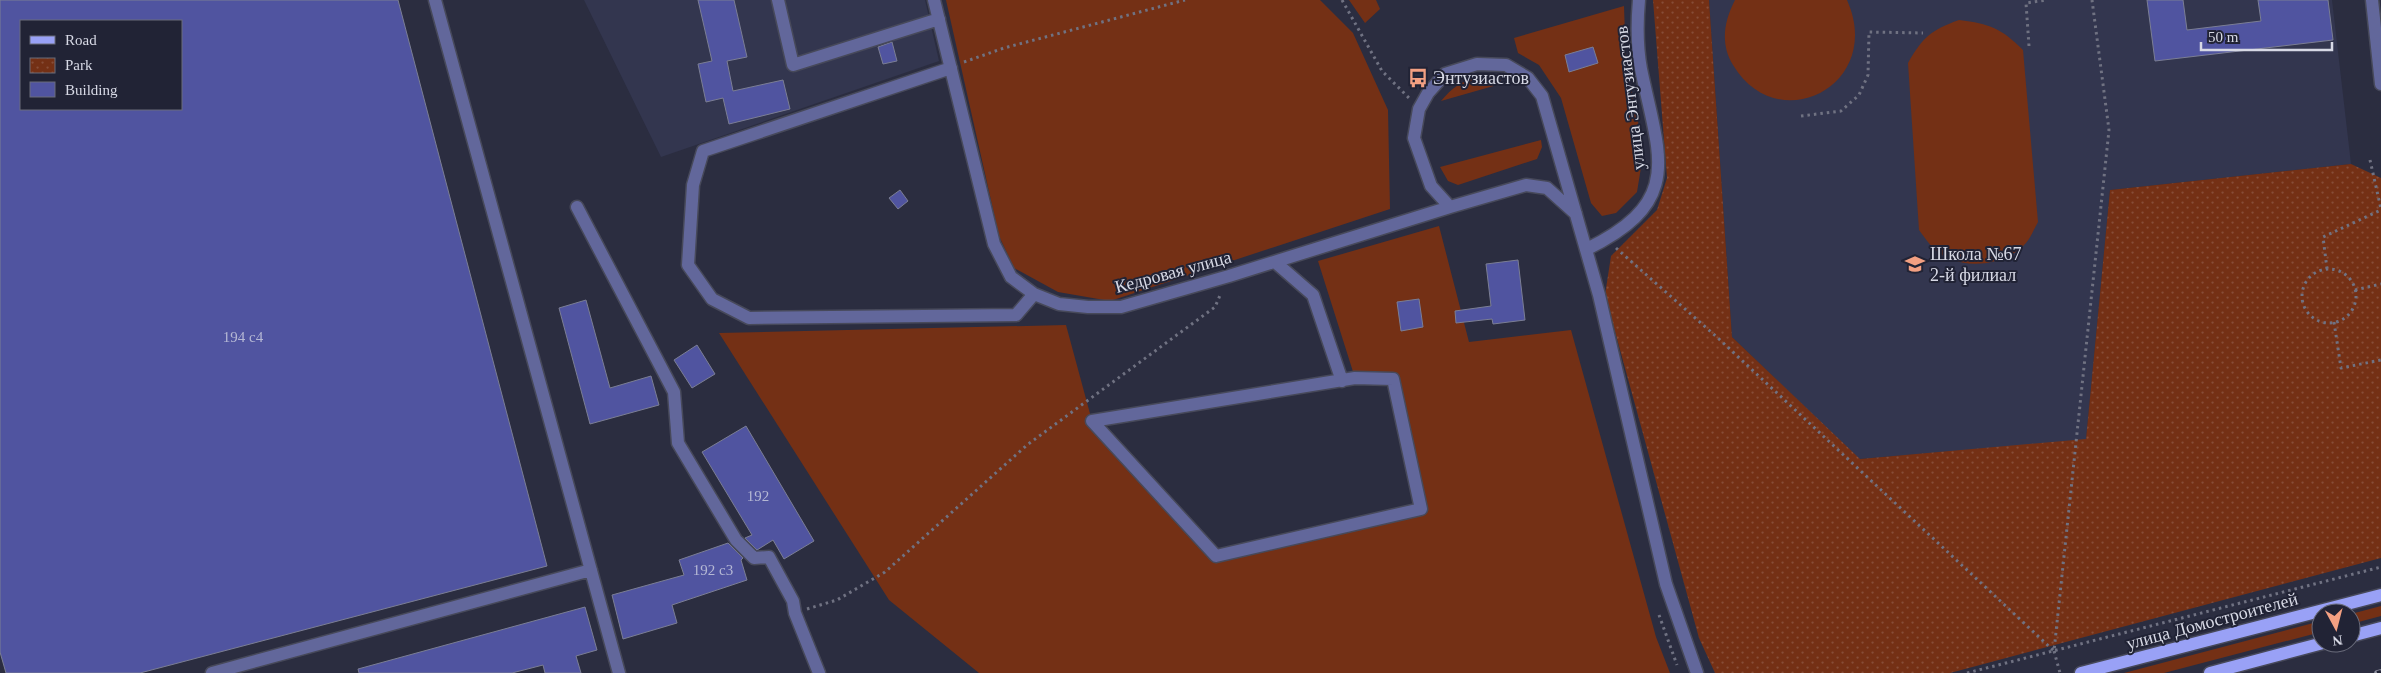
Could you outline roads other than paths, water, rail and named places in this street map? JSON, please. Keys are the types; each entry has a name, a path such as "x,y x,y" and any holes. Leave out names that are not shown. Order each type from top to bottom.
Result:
{"main road":[{"name":"улица Домостроителей","path":"2081,673 2381,595"},
{"path":"2361,633 2381,628"},
{"path":"2210,673 2311,646"}],"street":[{"path":"435,0 619,673"},
{"path":"778,0 792,65 939,19"},
{"name":"Кедровая улица","path":"934,0 994,244 1011,277 1034,294 1059,304 1088,307 1121,307 1526,185 1547,188 1576,214"},
{"name":"улица Энтузиастов","path":"1587,249 1606,240 1642,211 1655,188 1659,166 1656,134 1640,66 1639,0"},
{"path":"2372,0 2381,84"},
{"path":"1450,207 1431,186 1414,138 1419,109 1428,92 1445,74 1477,64 1506,65 1528,78 1542,96 1587,249 1666,584 1697,673"},
{"path":"951,68 703,151 693,186 688,265 712,299 749,318 1016,315 1034,294"},
{"path":"577,207 674,392 678,443 736,540 754,558 769,557 793,601 795,612 819,673"},
{"path":"1275,262 1313,296 1342,381"},
{"path":"1355,378 1393,379 1421,509 1216,556 1092,421 1342,381 1355,378"},
{"path":"212,673 592,570"}],"railway":[{"path":"2377,673 2381,672"}],"place":[{"name":"Энтузиастов","path":"1418,78"},
{"name":"Школа №67 2-й филиал","path":"1915,264"}]}
